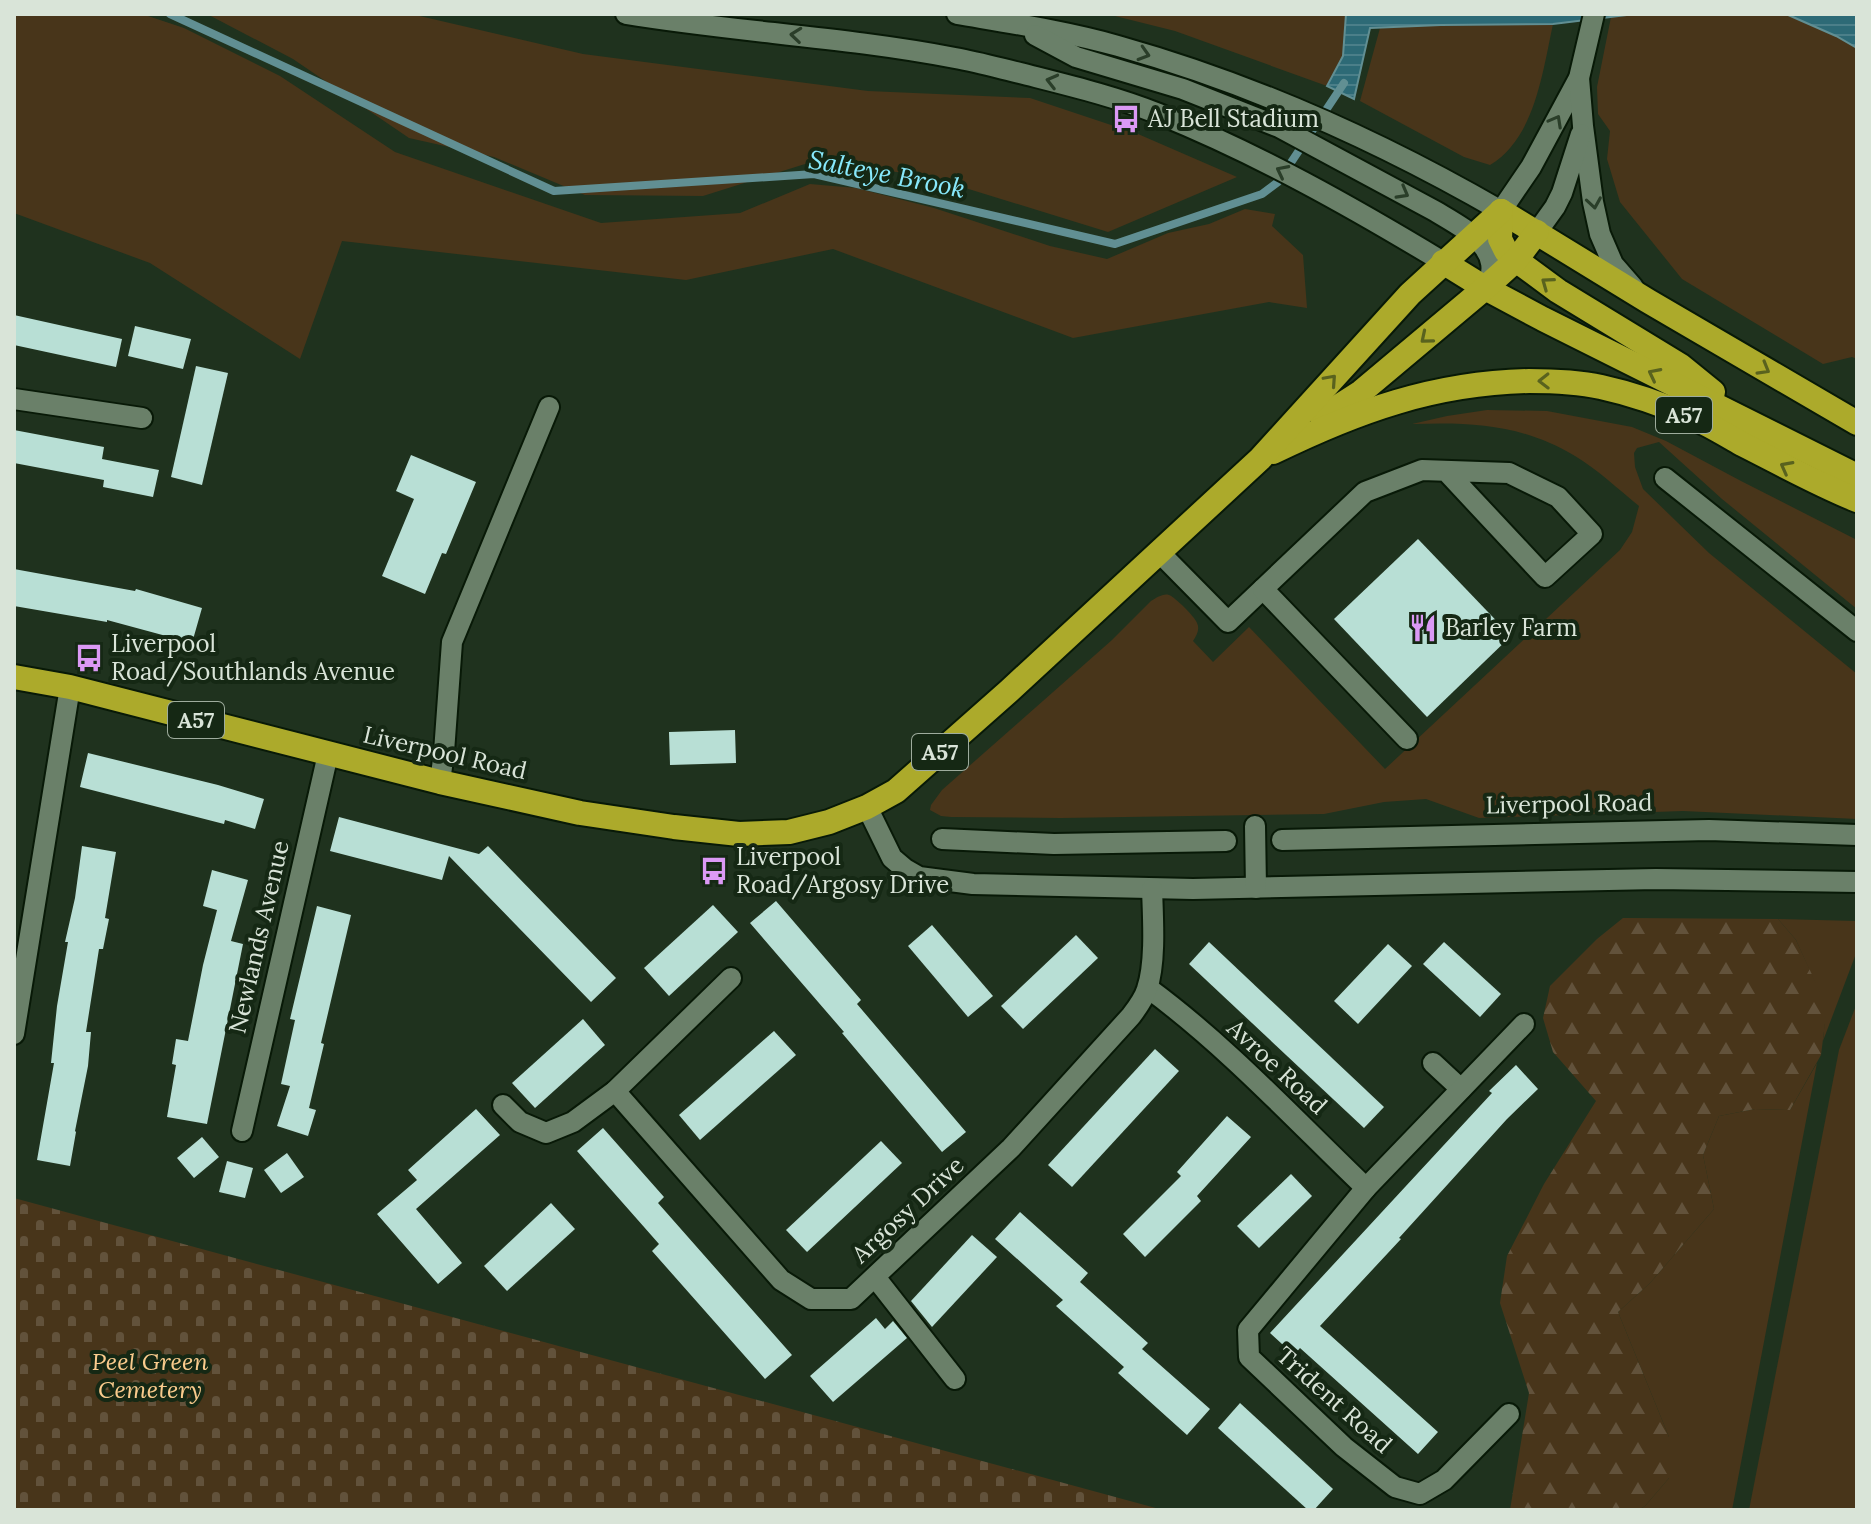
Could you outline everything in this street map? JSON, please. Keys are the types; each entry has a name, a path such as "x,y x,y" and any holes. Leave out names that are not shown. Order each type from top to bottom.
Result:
{"highway":[{"path":"1501,211 1857,423"},
{"name":"Liverpool Road","path":"14,677 70,687 440,782 580,813 739,834 789,832 829,822 896,791 1009,691 1260,459 1410,294 1501,211"},
{"name":"A57","path":"1501,211 1500,239 1506,251 1516,260 1558,291 1681,366 1749,422"},
{"name":"Liverpool Road","path":"1260,459 1361,392 1516,260 1537,232"},
{"name":"A57","path":"1443,262 1543,319 1857,476"},
{"name":"A57","path":"1260,459 1374,408 1436,391 1497,382 1557,381 1600,386 1642,397 1697,420 1823,486 1857,500"}],"street":[{"path":"626,14 865,43 958,58 1106,95 1159,114 1254,157 1443,262"},
{"path":"957,14 1129,49 1201,71 1353,132 1501,211 1531,167 1579,78 1594,14"},
{"path":"1014,24 1076,57 1183,89 1279,127 1428,206 1458,225 1484,248 1493,267 1492,277 1485,288"},
{"path":"1579,78 1593,202 1600,234 1613,264 1648,301"},
{"path":"1537,232 1562,193 1583,126"},
{"path":"14,399 142,418"},
{"path":"440,782 452,642 549,407"},
{"path":"1159,552 1228,622 1365,492 1422,470 1509,473 1558,497 1592,534 1545,577 1446,471"},
{"path":"1665,478 1857,631"},
{"path":"1263,589 1407,739"},
{"path":"14,1034 70,687"},
{"name":"Newlands Avenue","path":"242,1131 328,754"},
{"path":"867,807 892,858 905,869 919,877 973,884 1152,889 1656,879 1857,882"},
{"path":"1255,826 1256,888"},
{"name":"Liverpool Road","path":"1282,840 1709,830 1857,835"},
{"path":"942,839 1054,844 1226,841"},
{"name":"Argosy Drive","path":"615,1091 781,1280 811,1299 851,1299 1011,1148 1131,1016 1148,988 1153,949 1152,889"},
{"path":"503,1105 520,1122 546,1133 573,1122 615,1091 731,978"},
{"name":"Avroe Road","path":"1148,988 1173,1006 1232,1060 1366,1188"},
{"name":"Trident Road","path":"1509,1414 1444,1480 1420,1494 1395,1487 1325,1429 1249,1357 1248,1330 1366,1188 1524,1024"},
{"path":"1433,1063 1461,1089"},
{"path":"875,1277 955,1379"}],"green space":[{"path":"14,14 142,14 184,28 280,76 395,152 601,223 740,213 810,184 856,188 934,208 1050,246 1107,259 1168,233 1209,224 1245,209 1275,214 1272,226 1303,255 1307,308 1269,302 1073,338 833,249 686,280 342,241 300,359 150,263 14,213"},
{"path":"207,14 411,14 583,54 868,91 1030,98 1138,134 1237,177 1108,232 920,174 805,164 703,196 585,195 494,157 409,138 293,59"},
{"path":"1107,14 1346,14 1343,56 1327,86 1175,31"},
{"path":"1635,14 1786,14 1857,48 1857,359 1852,357 1823,364 1682,279 1620,202 1607,159 1610,131 1598,114 1597,87 1611,17"},
{"path":"1553,24 1541,82 1527,121 1505,153 1490,165 1464,157 1360,101 1380,28"},
{"path":"1487,410 1547,411 1632,427 1666,441 1857,540 1857,609 1722,499 1659,442 1637,448 1634,453 1635,467 1643,489 1709,553 1857,674 1857,819 1683,811 1479,818 1426,799 1384,802 1324,814 951,817 930,810 942,790 1112,640 1151,601 1164,595 1176,599 1195,620 1198,630 1193,641 1213,662 1249,627 1385,769 1620,550 1632,532 1639,506 1591,467 1555,445 1496,427 1412,424"},
{"path":"1623,918 1778,919 1796,940 1827,1007 1821,1055 1790,1110 1755,1109 1719,1116 1703,1155 1714,1209 1650,1283 1618,1312 1669,1437 1669,1478 1638,1510 1510,1510 1529,1393 1500,1303 1507,1256 1544,1184 1596,1101 1553,1052 1543,1018 1550,986"},
{"path":"1778,919 1857,921 1857,951 1823,1041 1826,1007 1796,940"},
{"path":"1857,1003 1857,1510 1749,1510 1839,1050"},
{"path":"1817,1063 1732,1510 1638,1510 1669,1478 1669,1437 1618,1312 1650,1283 1714,1209 1703,1155 1719,1116 1755,1109 1790,1110"},
{"name":"Peel Green Cemetery","path":"14,1198 1163,1510 14,1510"}],"water":[{"path":"1346,14 1635,14 1553,24 1370,28 1354,99 1327,86 1343,56"},
{"path":"1786,14 1857,15 1857,48 1836,36"}],"building":[{"path":"14,315 122,339 116,367 14,345"},
{"path":"135,326 191,339 183,369 128,356"},
{"path":"196,366 228,373 202,485 171,477"},
{"path":"14,430 104,447 102,459 159,470 153,497 103,487 104,480 14,463"},
{"path":"411,455 476,482 446,554 442,553 425,594 382,576 414,499 396,491"},
{"name":"Barley Farm","path":"1418,539 1511,636 1427,717 1334,619"},
{"path":"14,569 136,589 202,608 192,643 107,620 14,606"},
{"path":"735,730 736,763 670,765 669,732"},
{"path":"88,753 264,799 255,829 80,787"},
{"path":"339,817 479,854 488,846 616,978 591,1002 449,856 442,880 330,851"},
{"path":"82,846 116,852 105,918 109,919 103,949 99,949 86,1032 91,1032 88,1066 70,1166 37,1160 54,1063 51,1063 57,1006 68,942 65,942"},
{"path":"212,870 248,880 231,941 243,944 207,1124 167,1117 176,1065 172,1064 176,1039 188,1041 217,910 203,906"},
{"path":"776,901 861,1000 857,1004 966,1132 942,1152 750,923"},
{"path":"713,905 738,932 669,996 644,968"},
{"path":"317,906 351,915 321,1043 324,1044 309,1108 316,1110 308,1136 277,1126 290,1086 281,1084 295,1020 290,1019"},
{"path":"932,925 993,996 968,1017 908,946"},
{"path":"1076,935 1098,958 1023,1029 1001,1006"},
{"path":"1209,942 1384,1107 1364,1128 1189,964"},
{"path":"1444,942 1501,994 1480,1017 1423,964"},
{"path":"1388,944 1412,966 1358,1024 1334,1001"},
{"path":"583,1019 605,1045 535,1108 512,1083"},
{"path":"774,1031 796,1055 700,1140 679,1115"},
{"path":"1155,1049 1179,1071 1072,1187 1048,1165"},
{"path":"1516,1065 1538,1089 1507,1119 1320,1326 1438,1432 1418,1454 1300,1348 1294,1355 1270,1333"},
{"path":"476,1109 500,1135 416,1209 462,1263 438,1284 377,1214 417,1180 408,1170"},
{"path":"1227,1116 1251,1137 1197,1196 1201,1201 1145,1257 1123,1234 1181,1176 1177,1172"},
{"path":"603,1128 664,1197 658,1203 792,1355 765,1379 652,1251 659,1244 577,1151"},
{"path":"202,1137 219,1157 194,1178 177,1158"},
{"path":"881,1141 902,1163 807,1252 786,1230"},
{"path":"287,1153 304,1177 281,1193 264,1170"},
{"path":"227,1161 253,1168 245,1198 219,1192"},
{"path":"1291,1174 1312,1196 1259,1248 1237,1226"},
{"path":"551,1203 575,1229 507,1291 484,1266"},
{"path":"1020,1212 1088,1273 1080,1282 1148,1343 1142,1349 1210,1409 1187,1435 1118,1373 1124,1367 1056,1306 1063,1300 995,1239"},
{"path":"972,1235 997,1257 932,1327 911,1301"},
{"path":"876,1318 885,1329 893,1321 907,1338 833,1402 810,1376"},
{"path":"1240,1403 1333,1489 1314,1510 1308,1510 1218,1428"}],"waterway":[{"name":"Salteye Brook","path":"170,14 554,191 814,174 1115,244 1262,194 1278,182 1344,83"}],"place":[{"name":"AJ Bell Stadium","path":"1126,119"},
{"name":"Barley Farm","path":"1423,628"},
{"name":"Liverpool Road/Southlands Avenue","path":"89,658"},
{"name":"Liverpool Road/Argosy Drive","path":"714,871"}]}
